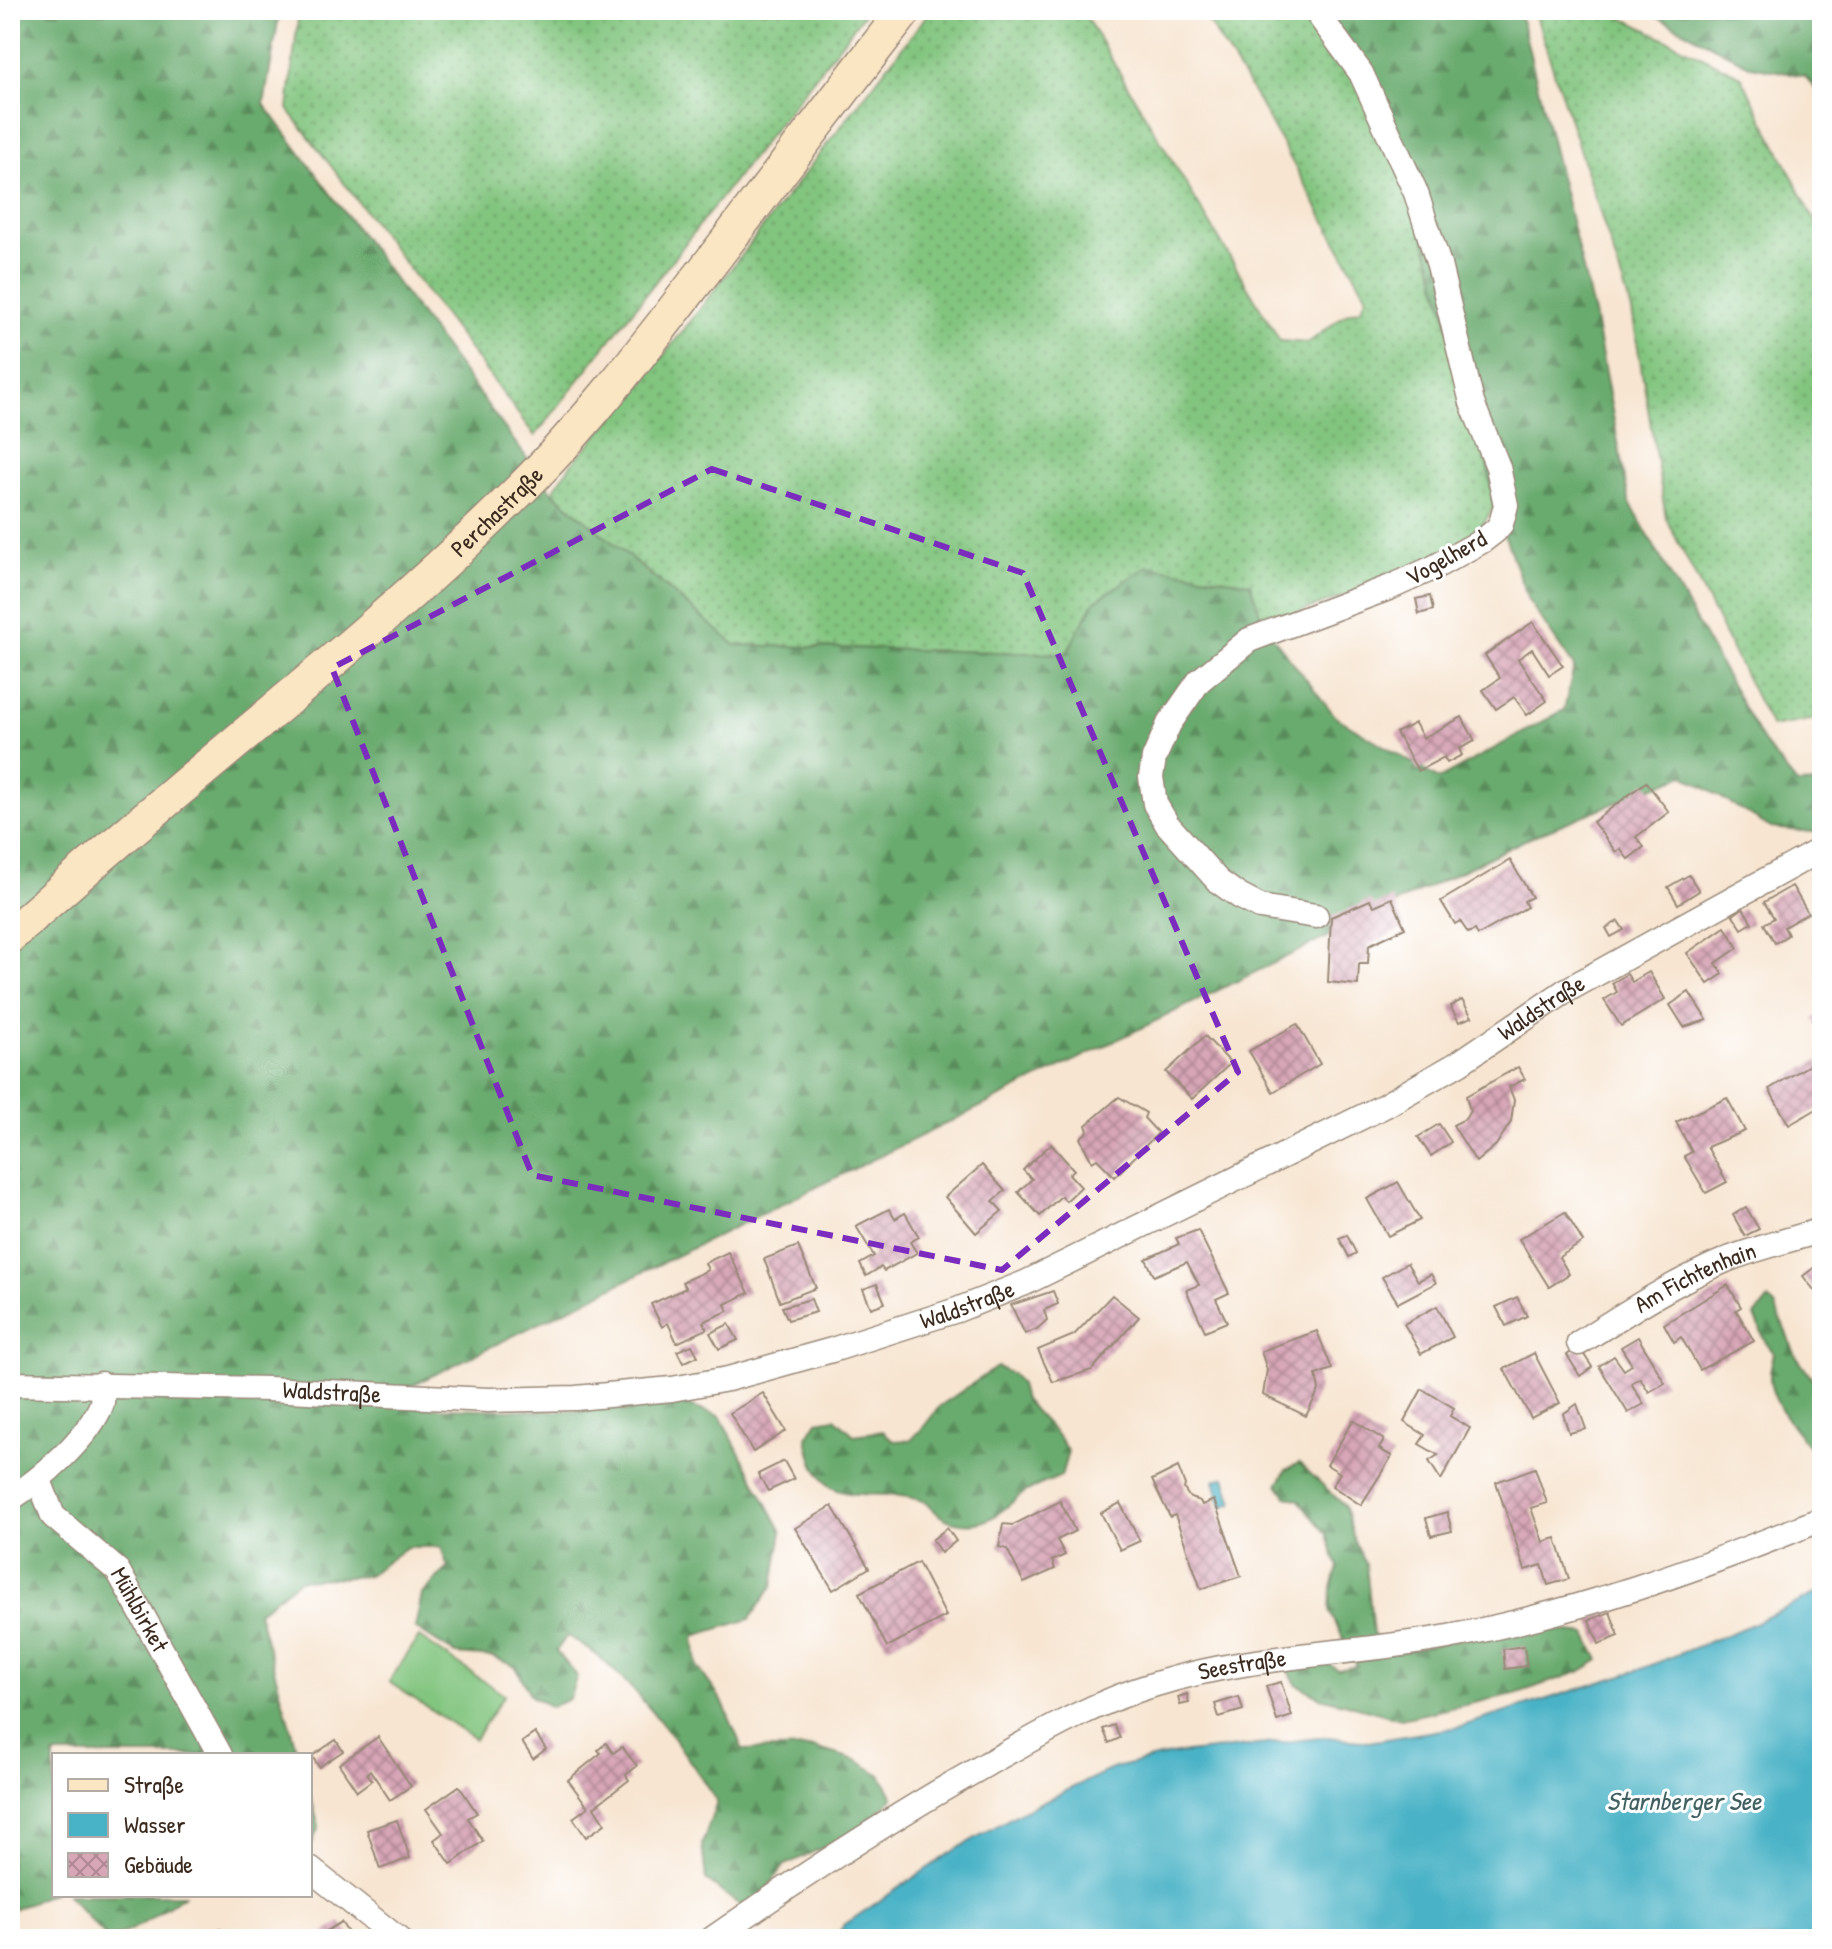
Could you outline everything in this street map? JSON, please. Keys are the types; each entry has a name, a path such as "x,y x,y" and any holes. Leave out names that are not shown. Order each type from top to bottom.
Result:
{"main road":[{"name":"Perchastraße","path":"10,936 340,655 422,583 525,485 667,320 905,10"}],"street":[{"name":"Vogelherd","path":"1315,10 1361,73 1416,193 1439,265 1472,403 1498,467 1506,505 1501,524 1495,531 1433,568 1249,640 1199,681 1169,724 1154,758 1151,777 1155,804 1167,824 1218,881 1239,896 1260,907 1316,916"},
{"name":"Waldstraße","path":"10,1384 101,1384 488,1400 576,1398 672,1389 728,1379 832,1350 957,1310 1037,1278 1384,1106 1459,1063 1567,990 1822,849"},
{"name":"Am Fichtenhain","path":"1579,1343 1672,1286 1705,1270 1822,1230"},
{"path":"10,1499 39,1480 85,1431 103,1401 101,1384"},
{"name":"Mühlbirket","path":"39,1480 53,1516 118,1571 219,1753"},
{"name":"Seestraße","path":"712,1939 921,1801 1061,1722 1104,1702 1158,1683 1221,1668 1446,1637 1581,1606 1706,1564 1822,1519"},
{"path":"312,1871 398,1939"}],"highlighted area":[{"path":"712,469 1023,573 1238,1072 1002,1270 532,1175 332,668"}],"green space":[{"path":"10,10 280,10 264,104 552,492 735,645 1066,654 1095,601 1148,566 1250,583 1264,626 1336,717 1439,779 1564,710 1574,667 1528,600 1494,506 1487,463 1411,190 1353,68 1308,10 1519,10 1594,314 1629,501 1763,742 1797,784 1822,783 1822,833 1771,828 1684,775 1533,836 370,1406 560,1411 680,1403 720,1416 782,1532 773,1585 750,1619 694,1636 697,1666 722,1701 743,1750 815,1748 856,1760 881,1775 893,1798 857,1832 785,1865 745,1909 706,1880 702,1844 717,1802 670,1733 630,1686 588,1649 567,1636 556,1651 577,1676 569,1699 551,1707 531,1696 516,1667 493,1657 456,1654 415,1628 422,1594 448,1568 441,1547 407,1547 367,1576 299,1580 258,1612 297,1753 52,1753 52,1893 10,1911"},
{"path":"305,10 867,10 535,436 288,109 298,19"},
{"path":"931,10 1082,10 1280,341 1308,343 1346,314 1361,309 1367,296 1260,104 1201,10 1308,10 1353,68 1411,190 1487,463 1494,506 1483,525 1463,542 1396,578 1268,623 1095,601 1066,654 735,645 552,492 572,463 630,399"},
{"path":"1534,10 1607,10 1741,76 1822,235 1822,718 1771,727 1666,518 1632,311"},
{"path":"1645,10 1822,10 1822,97 1805,76 1751,66"},
{"path":"1768,1300 1775,1306 1796,1356 1822,1393 1822,1461 1792,1426 1774,1396 1770,1378 1774,1353 1766,1343 1755,1316"},
{"path":"997,1367 1012,1374 1020,1384 1024,1400 1058,1436 1068,1452 1061,1476 1027,1491 992,1517 981,1522 956,1522 939,1515 920,1500 848,1493 834,1488 823,1479 813,1463 807,1437 817,1421 835,1418 854,1435 883,1431 894,1441 910,1440 940,1406"},
{"path":"1299,1463 1345,1506 1355,1543 1366,1564 1373,1634 1392,1654 1520,1626 1586,1634 1599,1660 1579,1672 1515,1694 1401,1719 1321,1697 1296,1684 1289,1671 1319,1658 1338,1670 1357,1666 1330,1612 1331,1591 1338,1567 1326,1533 1299,1500 1286,1496 1278,1484 1286,1470"},
{"path":"419,1637 504,1695 475,1739 389,1682"},
{"path":"312,1802 319,1826 312,1844"},
{"path":"69,1897 181,1897 141,1925 108,1939"}],"water":[{"path":"1225,1477 1233,1503 1222,1507 1214,1481"},
{"name":"Starnberger See","path":"1822,1591 1822,1939 834,1939 844,1925 953,1851 1023,1811 1114,1768 1169,1755 1328,1737 1368,1742 1459,1727 1639,1670 1748,1626"}],"building":[{"path":"1430,596 1433,610 1419,614 1416,599"},
{"path":"1533,622 1563,666 1549,675 1532,649 1518,659 1547,701 1527,715 1514,697 1496,709 1483,690 1500,678 1485,655"},
{"path":"1462,717 1475,741 1459,749 1462,755 1447,763 1444,757 1418,771 1396,733 1415,723 1423,738"},
{"path":"1646,782 1669,812 1636,837 1644,847 1628,859 1620,849 1616,852 1593,822"},
{"path":"1510,860 1532,897 1524,901 1527,907 1478,935 1475,930 1468,933 1460,921 1455,924 1441,901"},
{"path":"1689,875 1699,891 1678,904 1668,887"},
{"path":"1792,886 1808,913 1784,927 1788,935 1775,943 1764,924 1774,918 1764,902"},
{"path":"1392,898 1405,928 1369,945 1368,964 1359,964 1358,985 1328,982 1331,917 1370,900 1374,906"},
{"path":"1743,908 1752,923 1742,929 1733,915"},
{"path":"1618,921 1624,930 1611,937 1606,928"},
{"path":"1725,927 1738,948 1716,963 1723,974 1708,984 1687,953"},
{"path":"1649,972 1665,999 1621,1026 1604,1000 1617,992 1612,983 1627,974 1632,982"},
{"path":"1689,992 1707,1020 1684,1027 1670,1005"},
{"path":"1462,1000 1472,1017 1459,1022 1450,1006"},
{"path":"1822,1013 1822,1034 1813,1019"},
{"path":"1297,1024 1320,1064 1273,1092 1249,1051"},
{"path":"1205,1036 1231,1063 1192,1099 1166,1072"},
{"path":"1818,1060 1822,1067 1822,1106 1789,1125 1769,1089"},
{"path":"1518,1067 1525,1079 1509,1087 1514,1100 1511,1122 1496,1145 1476,1162 1453,1125 1465,1119 1470,1111 1466,1096"},
{"path":"1119,1097 1146,1113 1144,1118 1158,1133 1115,1177 1097,1159 1092,1162 1080,1138 1088,1131 1086,1125"},
{"path":"1727,1098 1745,1131 1707,1147 1727,1182 1706,1193 1684,1156 1692,1152 1676,1122"},
{"path":"1439,1124 1451,1142 1431,1156 1418,1137"},
{"path":"1051,1144 1074,1170 1069,1174 1081,1187 1066,1201 1061,1196 1040,1216 1018,1192 1032,1179 1023,1170"},
{"path":"982,1165 1005,1191 993,1201 1002,1211 976,1233 945,1197"},
{"path":"1398,1182 1420,1220 1388,1236 1367,1199"},
{"path":"1746,1207 1759,1229 1745,1236 1733,1215"},
{"path":"889,1209 895,1219 905,1213 919,1237 910,1242 917,1253 884,1271 881,1267 866,1276 860,1264 874,1256 856,1226"},
{"path":"1565,1212 1583,1242 1559,1257 1569,1274 1549,1287 1519,1239"},
{"path":"1198,1230 1229,1293 1216,1299 1227,1322 1205,1331 1186,1290 1199,1285 1187,1262 1154,1276 1146,1259 1179,1244 1176,1238"},
{"path":"1347,1235 1356,1253 1349,1257 1339,1238"},
{"path":"798,1246 816,1288 780,1302 764,1259"},
{"path":"728,1252 749,1293 725,1304 728,1311 703,1322 707,1329 677,1343 668,1323 662,1327 651,1304 686,1288 682,1282 708,1270 705,1263"},
{"path":"1407,1263 1418,1281 1431,1274 1436,1283 1398,1303 1382,1277"},
{"path":"1819,1264 1822,1268 1822,1300 1803,1276"},
{"path":"877,1284 885,1303 871,1308 863,1289"},
{"path":"1728,1285 1741,1307 1736,1310 1754,1341 1700,1370 1681,1337 1674,1342 1664,1324"},
{"path":"1053,1291 1058,1304 1044,1310 1047,1320 1025,1334 1011,1305"},
{"path":"1112,1295 1139,1317 1092,1370 1053,1382 1038,1350 1074,1335"},
{"path":"1517,1297 1527,1316 1506,1326 1496,1307"},
{"path":"811,1299 816,1312 788,1320 782,1307"},
{"path":"1437,1306 1453,1337 1421,1354 1404,1324"},
{"path":"729,1324 738,1340 719,1349 710,1333"},
{"path":"1317,1331 1332,1369 1316,1375 1319,1390 1306,1416 1263,1395 1267,1370 1261,1351"},
{"path":"1638,1337 1665,1383 1649,1392 1640,1378 1631,1383 1644,1404 1628,1413 1599,1366 1614,1356 1624,1370 1632,1365 1621,1347"},
{"path":"692,1345 698,1356 683,1363 677,1351"},
{"path":"1579,1347 1592,1367 1580,1376 1567,1355"},
{"path":"1534,1353 1560,1403 1531,1418 1504,1369"},
{"path":"1422,1389 1454,1408 1450,1416 1470,1428 1441,1480 1429,1461 1438,1455 1419,1444 1425,1435 1404,1422"},
{"path":"763,1393 786,1431 753,1452 730,1413"},
{"path":"1577,1404 1586,1429 1569,1433 1563,1414"},
{"path":"1353,1420 1384,1440 1379,1449 1392,1456 1361,1505 1332,1486 1340,1473 1327,1465"},
{"path":"784,1461 794,1479 768,1491 758,1474"},
{"path":"1178,1467 1190,1498 1200,1501 1202,1505 1214,1500 1241,1576 1201,1589 1175,1515 1170,1517 1152,1480"},
{"path":"1535,1468 1547,1503 1531,1508 1543,1542 1556,1538 1569,1579 1548,1585 1542,1565 1525,1570 1496,1482"},
{"path":"1060,1501 1075,1531 1057,1540 1065,1555 1052,1561 1055,1569 1024,1583 1007,1549 999,1547 1003,1524 1013,1525"},
{"path":"1120,1503 1140,1541 1120,1550 1101,1513"},
{"path":"832,1506 869,1568 833,1590 795,1528"},
{"path":"1447,1512 1452,1531 1431,1536 1426,1518"},
{"path":"947,1528 956,1541 941,1553 932,1540"},
{"path":"918,1562 946,1616 887,1647 859,1593"},
{"path":"1610,1612 1619,1636 1599,1644 1589,1620"},
{"path":"1524,1646 1527,1666 1505,1669 1503,1649"},
{"path":"1281,1682 1292,1716 1277,1721 1266,1686"},
{"path":"1187,1694 1189,1703 1180,1705 1178,1697"},
{"path":"1239,1697 1243,1710 1219,1717 1215,1704"},
{"path":"1114,1725 1120,1738 1109,1743 1103,1729"},
{"path":"535,1733 546,1749 533,1759 522,1742"},
{"path":"378,1737 411,1786 390,1800 370,1770 367,1773 372,1780 357,1791 339,1764"},
{"path":"336,1740 343,1751 319,1767 312,1756"},
{"path":"606,1743 613,1753 622,1747 637,1766 626,1775 629,1780 594,1807 605,1824 586,1837 573,1818 588,1807 568,1780 601,1753 598,1750"},
{"path":"459,1786 477,1813 468,1818 483,1841 451,1864 434,1840 443,1833 426,1809"},
{"path":"397,1820 410,1858 380,1869 367,1830"},
{"path":"341,1922 352,1939 329,1939 325,1932"},
{"path":"220,1929 226,1939 204,1939"}]}
